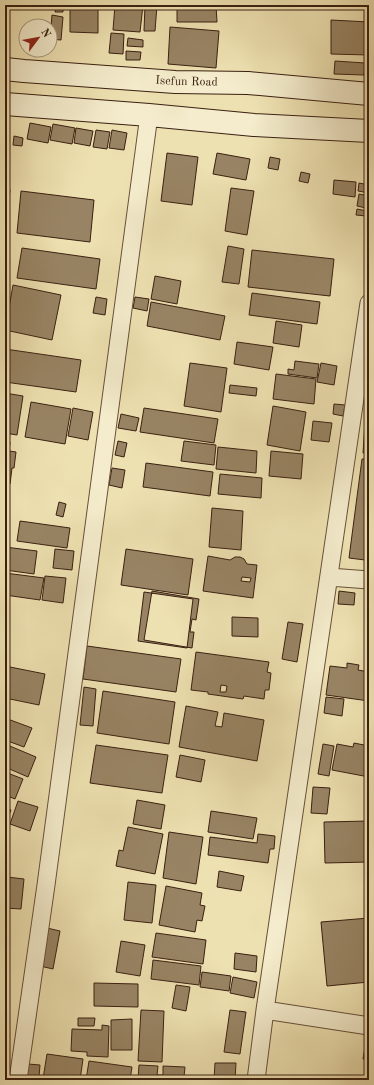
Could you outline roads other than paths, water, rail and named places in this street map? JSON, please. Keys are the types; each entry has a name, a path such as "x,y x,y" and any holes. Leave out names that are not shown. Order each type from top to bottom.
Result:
{"street":[{"name":"Isefun Road","path":"5,69 175,82 248,83 369,94"},
{"path":"5,104 254,125 369,131"},
{"path":"18,1080 46,884 149,115"},
{"path":"256,1080 329,577 364,367 369,303"},
{"path":"329,577 369,580"},
{"path":"265,1010 369,1026"}]}
